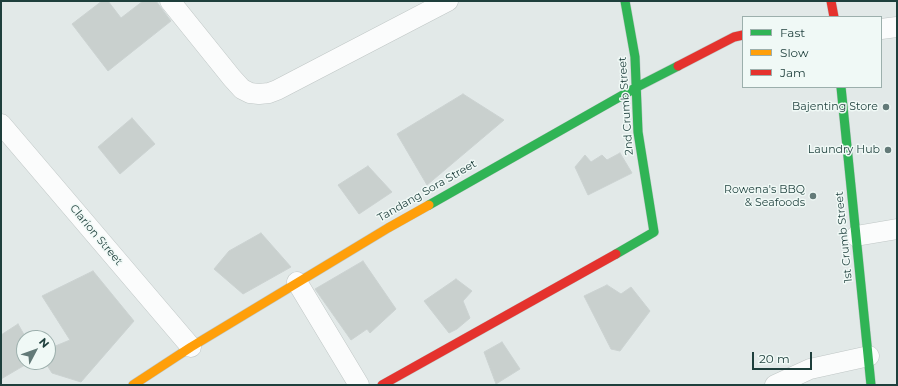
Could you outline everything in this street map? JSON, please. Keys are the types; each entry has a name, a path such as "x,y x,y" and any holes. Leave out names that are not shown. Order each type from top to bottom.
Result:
{"street":[{"path":"170,1 242,89 250,93 259,94 277,90 448,1"},
{"name":"2nd Crumb Street","path":"382,385 654,232 638,132 635,57 625,1"},
{"path":"831,1 834,16"},
{"path":"882,29 897,28"},
{"name":"Tandang Sora Street","path":"133,385 191,347 388,228 637,87 713,47 734,37 742,35"},
{"name":"1st Crumb Street","path":"841,88 871,385"},
{"name":"Clarion Street","path":"1,124 191,347"},
{"path":"856,236 897,229"},
{"path":"297,282 359,385"},
{"path":"775,385 810,369 869,356"}],"building":[{"path":"102,1 108,1 121,18 143,1 156,1 171,21 108,71 72,24"},
{"path":"463,94 504,120 427,185 397,134"},
{"path":"132,118 155,144 120,174 98,147"},
{"path":"620,153 632,173 588,195 575,167 585,155 591,162 602,155 607,160"},
{"path":"368,166 392,192 359,214 338,185"},
{"path":"261,233 291,267 243,294 214,269 229,251"},
{"path":"363,261 396,309 370,333 367,329 351,340 315,289"},
{"path":"93,271 134,321 81,382 52,373 50,370 56,370 56,346 70,340 42,296"},
{"path":"456,279 472,291 463,301 470,318 457,329 449,333 424,301"},
{"path":"607,285 621,294 631,287 650,311 620,351 611,349 584,296"},
{"path":"18,324 21,330 16,330 16,370 1,379 1,335"},
{"path":"502,342 520,369 496,384 484,352"}],"traffic: fast":[{"path":"616,254 654,232 638,132 635,57 625,1"},
{"path":"429,205 637,87 678,66"},
{"path":"841,88 871,385"}],"traffic: slow":[{"path":"133,385 191,347 388,228 429,205"}],"traffic: jam":[{"path":"831,1 834,16"},
{"path":"678,66 734,37 742,35"},
{"path":"382,385 616,254"}],"place":[{"name":"Bajenting Store","path":"886,107"},
{"name":"Laundry Hub","path":"888,150"},
{"name":"Rowena's BBQ & Seafoods","path":"813,196"}]}
